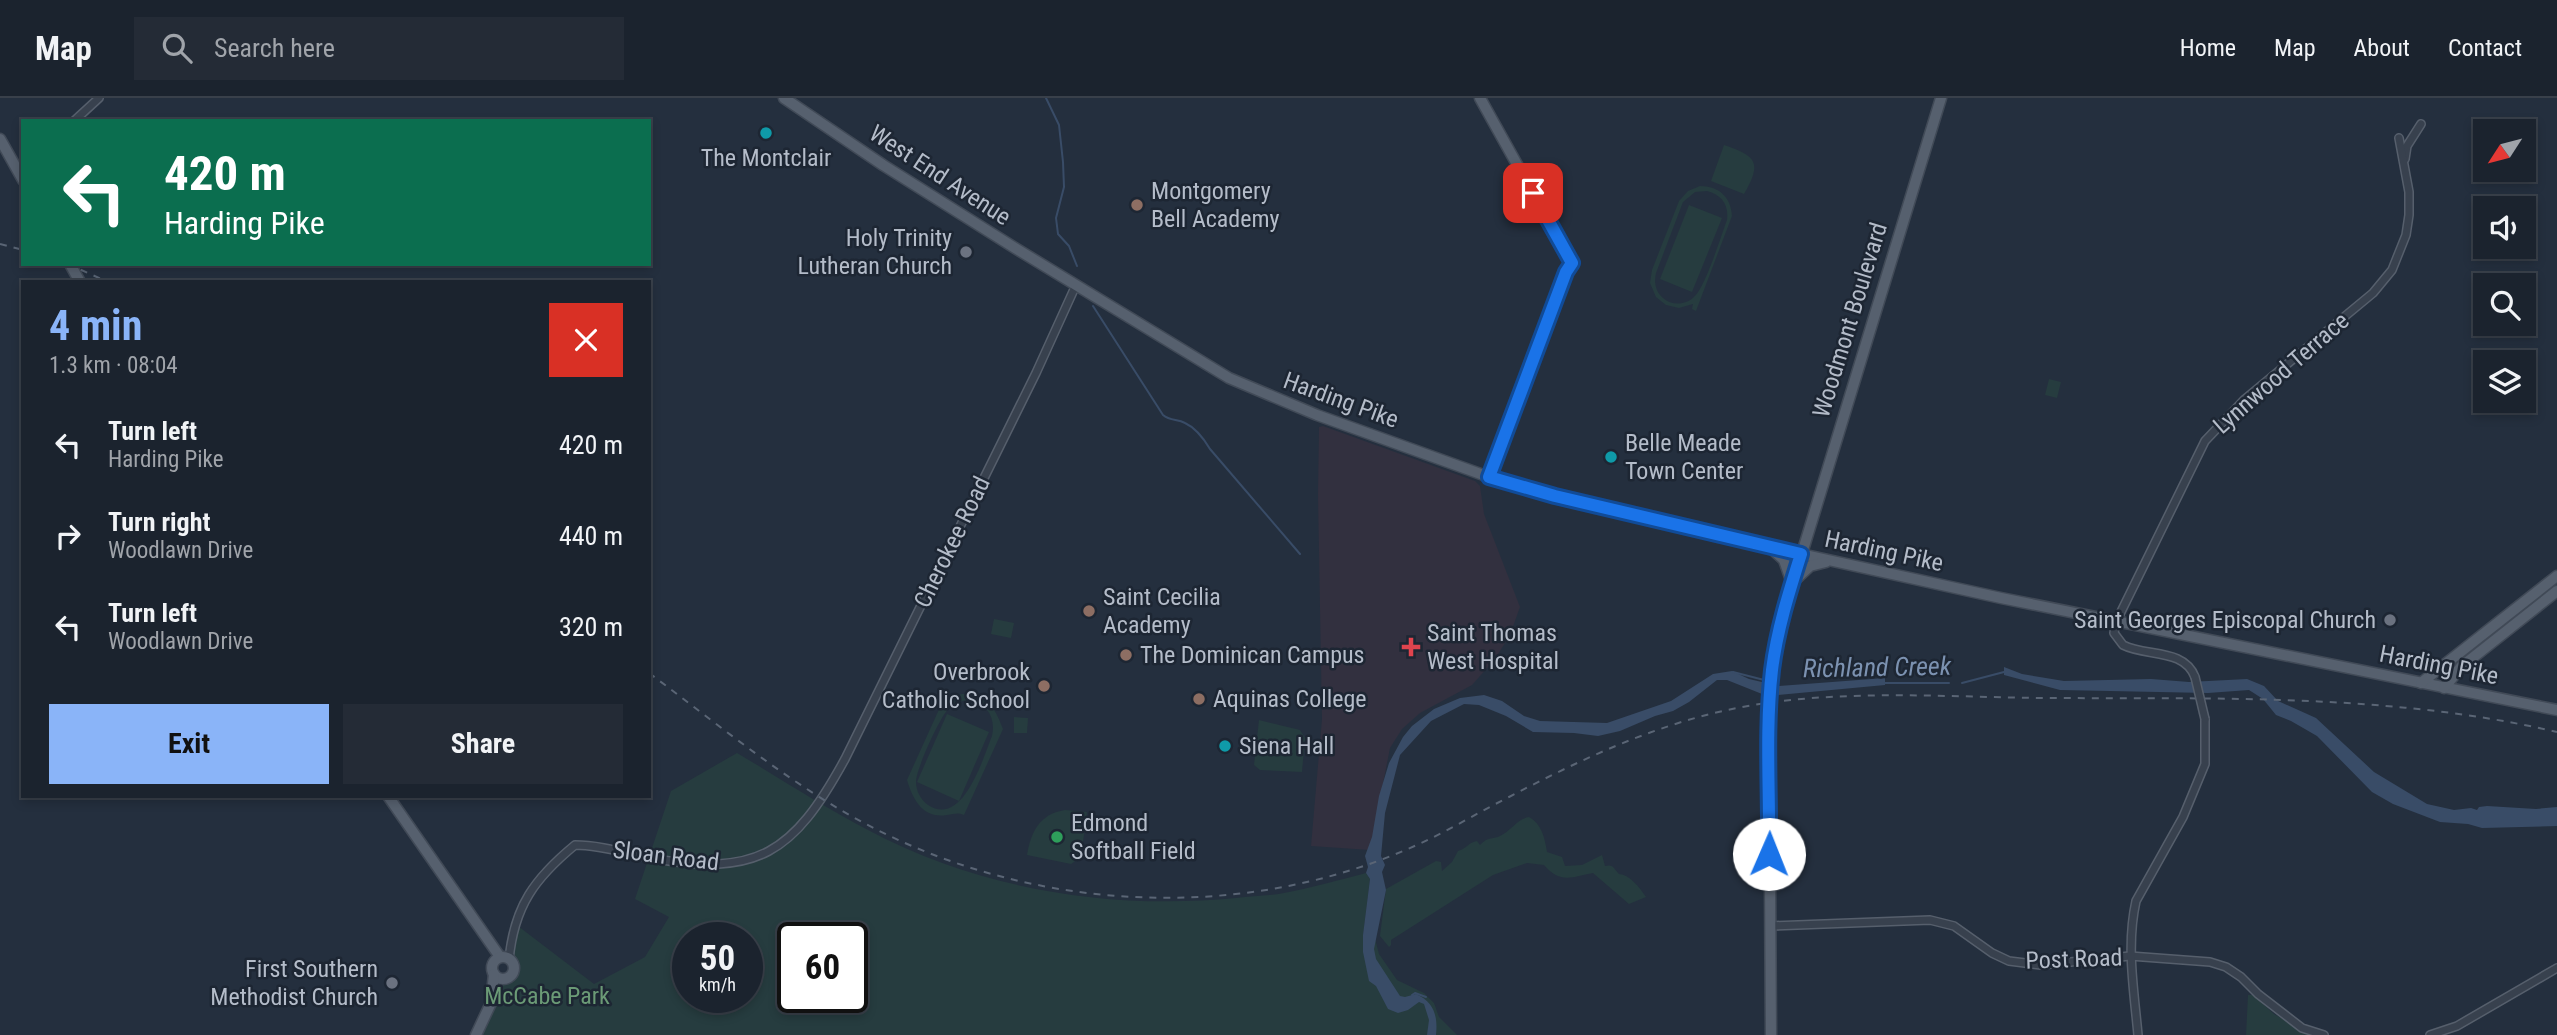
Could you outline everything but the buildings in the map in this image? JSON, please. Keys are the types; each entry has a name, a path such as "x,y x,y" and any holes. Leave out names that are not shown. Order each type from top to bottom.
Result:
{"main road":[{"name":"West End Avenue","path":"784,98 883,165 1076,285"},
{"path":"1480,98 1572,263 1489,477"},
{"name":"Woodmont Boulevard","path":"1771,1035 1769,727 1774,654 1792,583 1941,98"},
{"path":"0,139 21,172"},
{"name":"Harding Pike","path":"1076,285 1229,378 1307,411 1489,477 1555,496 1831,561 2116,622 2557,710"},
{"path":"1765,546 1774,550 1784,560 1792,583 1810,566 1831,561"},
{"path":"2421,683 2557,576"},
{"path":"2444,688 2461,667 2557,591"},
{"path":"2511,612 2518,622"},
{"path":"2478,639 2485,648"},
{"path":"389,798 501,959 513,965 508,977 498,976"},
{"path":"475,1035 485,1020 501,959"}],"street":[{"path":"76,119 99,98"},
{"path":"2404,167 2407,146 2421,124"},
{"name":"Lynnwood Terrace","path":"2116,622 2205,441 2245,399 2373,293 2392,270 2403,244 2409,215 2409,192 2399,138"},
{"name":"Cherokee Road","path":"823,796 856,735 1076,285"},
{"path":"2116,622 2114,633 2123,645 2178,659 2188,665 2195,677 2205,719 2205,764 2183,817 2136,901 2130,956 2138,1035"},
{"name":"Sloan Road","path":"501,959 510,946 521,906 527,895 575,845 688,863 736,863 759,856 785,840 808,817 823,796"},
{"name":"Post Road","path":"1770,926 1930,920 1954,926 2008,961 2041,965 2130,956 2189,959 2226,967 2241,976 2283,1015 2302,1028 2324,1035"},
{"path":"2430,1035 2457,1026 2557,968"}],"shaded area":[{"name":"Saint Thomas West Hospital","path":"1323,426 1475,481 1480,486 1484,514 1520,607 1510,635 1495,659 1472,685 1420,713 1402,729 1390,748 1370,850 1311,846 1322,719 1318,495 1319,427"}],"green space":[{"path":"1724,145 1744,153 1753,162 1753,175 1744,194 1711,181"},
{"path":"1700,186 1718,190 1729,203 1732,216 1696,311 1692,309 1693,304 1679,308 1666,305 1656,297 1650,283 1652,270 1679,201 1688,191","holes":["1707,191 1723,201 1727,220 1698,292 1691,300 1683,303 1671,302 1658,292 1655,276 1683,202 1695,192"]},
{"path":"1689,205 1722,218 1692,292 1660,279"},
{"path":"2049,379 2061,382 2057,398 2045,395"},
{"path":"994,619 1014,623 1011,638 991,634"},
{"path":"946,694 978,695 989,703 1003,729 964,815 939,815 925,811 916,801 907,780","holes":["961,701 975,702 989,712 993,723 992,736 970,787 952,807 940,810 928,805 919,795 917,775 929,744 949,708"]},
{"path":"947,714 989,732 959,801 917,782"},
{"path":"1014,717 1028,718 1027,733 1014,733"},
{"path":"1259,720 1300,730 1305,738 1302,772 1260,770 1254,765"},
{"name":"McCabe Park","path":"737,753 836,813 913,851 957,868 1048,891 1095,898 1189,901 1284,893 1366,873 1370,879 1363,936 1375,939 1379,954 1397,980 1424,993 1434,1003 1439,1017 1457,1035 480,1035 493,1010 498,987 510,975 518,926 594,984 645,957 669,917 635,899 671,791"},
{"name":"Edmond Softball Field","path":"1065,810 1087,812 1081,857 1071,864 1027,855 1038,825 1049,815"},
{"path":"1529,817 1537,823 1542,832 1547,852 1562,857 1565,866 1582,865 1602,855 1605,866 1612,866 1619,874 1631,879 1646,897 1629,904 1593,873 1567,878 1555,875 1544,865 1527,863 1493,875 1391,940 1389,947 1380,936 1386,889 1436,861 1441,862 1442,871 1452,862 1458,851 1474,842 1477,841 1480,845 1488,839 1500,836"},
{"path":"2248,995 2253,995 2274,1014 2311,1035 2246,1035"}],"water":[{"path":"2004,667 2022,674 2064,681 2151,679 2189,682 2247,679 2264,686 2278,701 2316,718 2374,772 2427,804 2454,810 2477,810 2487,806 2536,809 2557,807 2557,826 2482,828 2440,822 2393,804 2372,792 2317,736 2276,715 2263,699 2249,690 2208,693 2060,690 2004,675"},
{"path":"1732,671 1749,679 1779,686 1885,678 1885,685 1778,695 1762,694 1727,680 1717,680 1673,711 1620,731 1598,736 1533,732 1506,716 1479,705 1464,704 1431,721 1400,755 1385,813 1381,856 1385,865 1382,872 1386,890 1374,949 1376,959 1400,996 1416,994 1431,1005 1436,1022 1436,1035 1427,1035 1429,1020 1424,1004 1419,1002 1398,1013 1388,1009 1376,986 1369,981 1363,952 1370,879 1366,873 1368,867 1365,856 1389,763 1412,726 1434,709 1460,698 1484,695 1502,701 1524,716 1540,721 1607,723 1671,701 1713,674"}],"waterway":[{"path":"1046,98 1059,125 1063,162 1064,187 1056,218 1058,234 1069,246 1077,266"},
{"path":"1093,306 1163,415 1185,423 1196,431 1300,554"},
{"name":"Richland Creek","path":"1733,672 1768,681"},
{"name":"Richland Creek","path":"1962,683 2004,672"},
{"name":"Richland Creek","path":"1885,683 1949,683"},
{"name":"Richland Creek","path":"1412,995 1415,993 1426,997"}],"railway":[{"path":"0,244 21,249"},
{"path":"72,266 104,280"},
{"path":"651,675 808,790 864,823 929,853 997,876 1068,890 1139,897 1211,896 1282,887 1352,870 1419,844 1558,772 1660,729 1714,713 1795,700 1920,695 2302,701 2430,710 2557,732"}],"place":[{"name":"The Montclair","path":"766,133"},
{"name":"Montgomery Bell Academy","path":"1137,205"},
{"name":"Holy Trinity Lutheran Church","path":"966,252"},
{"name":"Belle Meade Town Center","path":"1611,457"},
{"name":"Saint Cecilia Academy","path":"1089,611"},
{"name":"Saint Georges Episcopal Church","path":"2390,620"},
{"name":"Saint Thomas West Hospital","path":"1411,647"},
{"name":"The Dominican Campus","path":"1126,655"},
{"name":"Overbrook Catholic School","path":"1044,686"},
{"name":"Aquinas College","path":"1199,699"},
{"name":"Siena Hall","path":"1225,746"},
{"name":"Edmond Softball Field","path":"1057,837"},
{"name":"First Southern Methodist Church","path":"392,983"}],"route":[{"path":"1533,193 1572,263 1566,272 1489,477 1555,496 1801,554 1774,654 1769,727 1769,854"}]}
